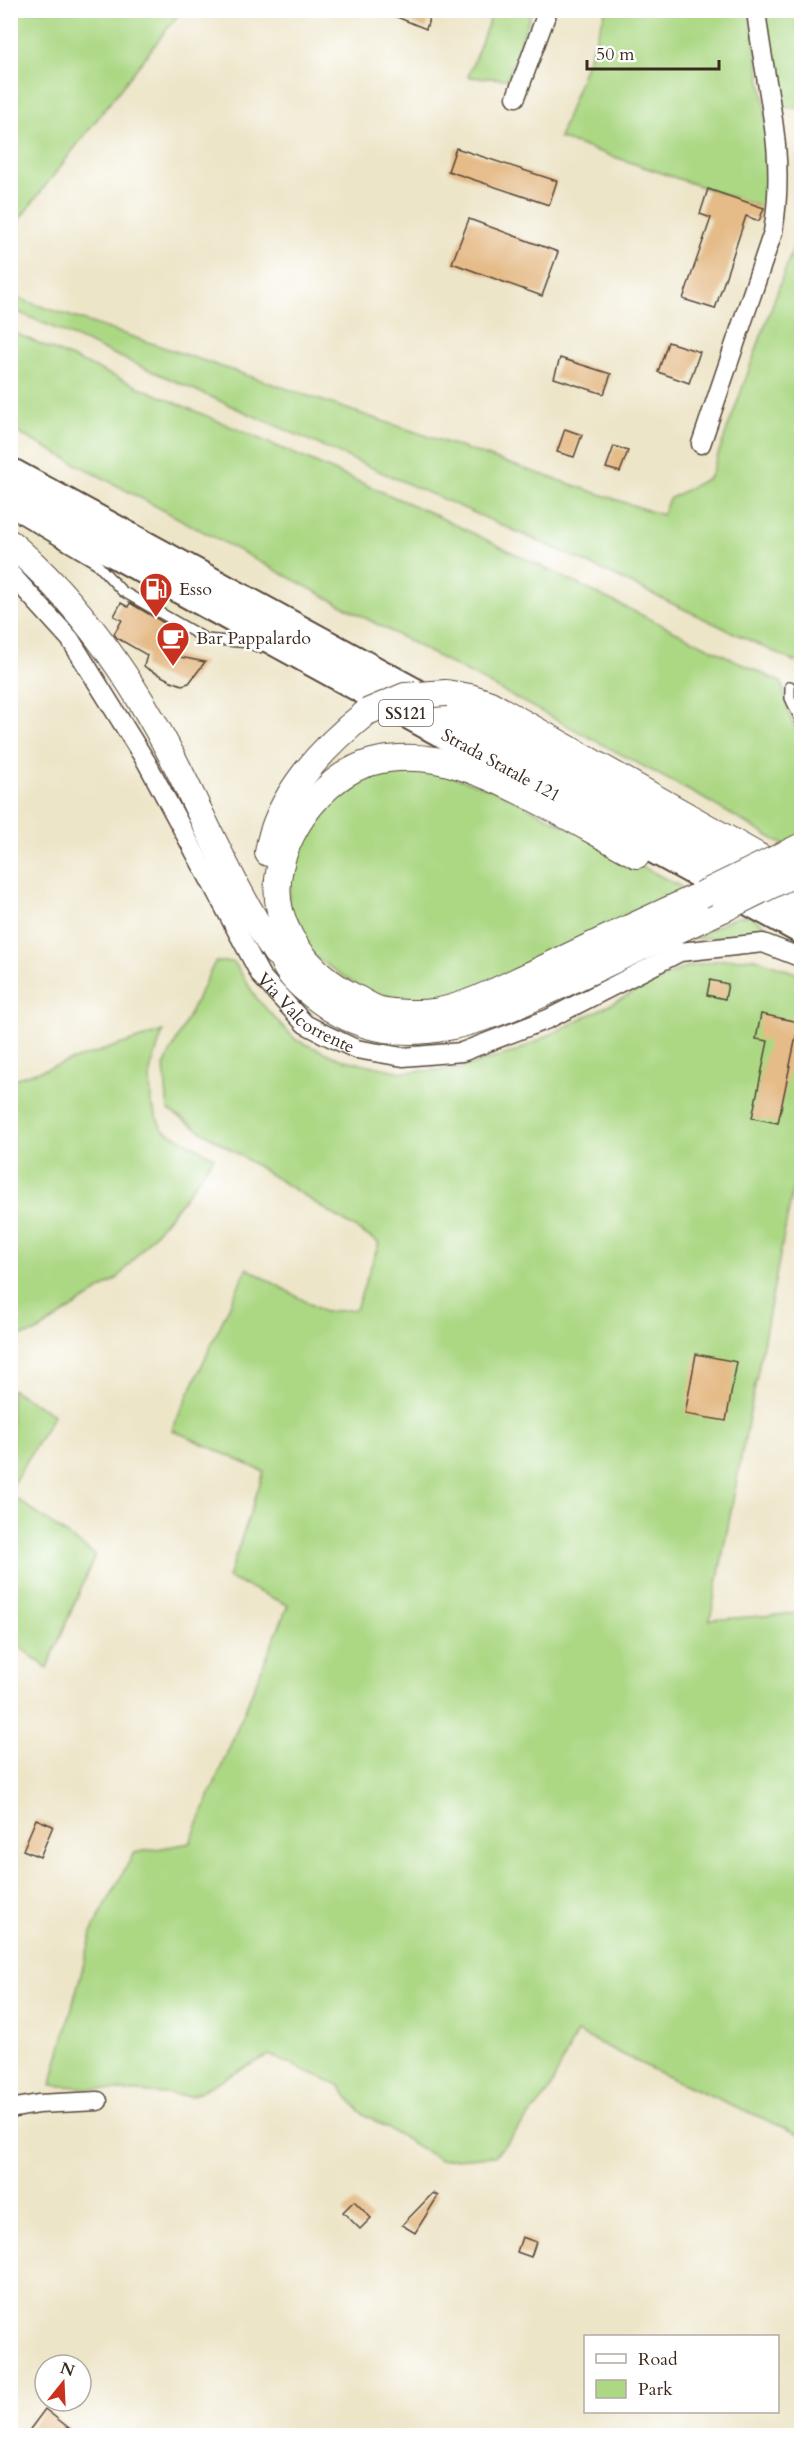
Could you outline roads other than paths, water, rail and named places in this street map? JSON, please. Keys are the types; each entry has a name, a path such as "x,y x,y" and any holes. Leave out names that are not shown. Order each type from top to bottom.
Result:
{"main road":[{"name":"Strada Statale 121","path":"10,472 801,904"},
{"name":"Strada Statale 121","path":"10,496 801,930"},
{"path":"10,543 71,601 99,637 147,713 182,775 250,916 287,970 310,994 332,1011 355,1022 402,1031 438,1029 470,1023 539,995 801,870"},
{"path":"287,970 268,914 265,895 269,843 282,811 313,763 365,707 405,696 446,693 490,704 801,881"},
{"path":"758,906 688,883 511,788 462,766 434,759 405,757 363,765 333,782 305,812 290,837 279,873 280,911 299,953 335,987 380,1010 433,1012 483,996 701,895 801,846"}],"street":[{"path":"516,97 548,10"},
{"path":"701,444 773,232 779,198 779,169 773,111 756,10"},
{"name":"Via Valcorrente","path":"10,573 70,639 130,735 261,976 305,1024 326,1035 356,1049 403,1057 462,1052 548,1019 680,952 763,943 801,958"},
{"path":"10,2109 38,2104 98,2101"}],"lane":[{"path":"10,512 96,563 122,591 206,639 249,643 270,654"},
{"path":"790,686 790,698 801,724"},
{"path":"365,707 383,713 412,717"}],"place":[{"name":"Esso","path":"156,618"},
{"name":"Bar Pappalardo","path":"173,667"}]}
